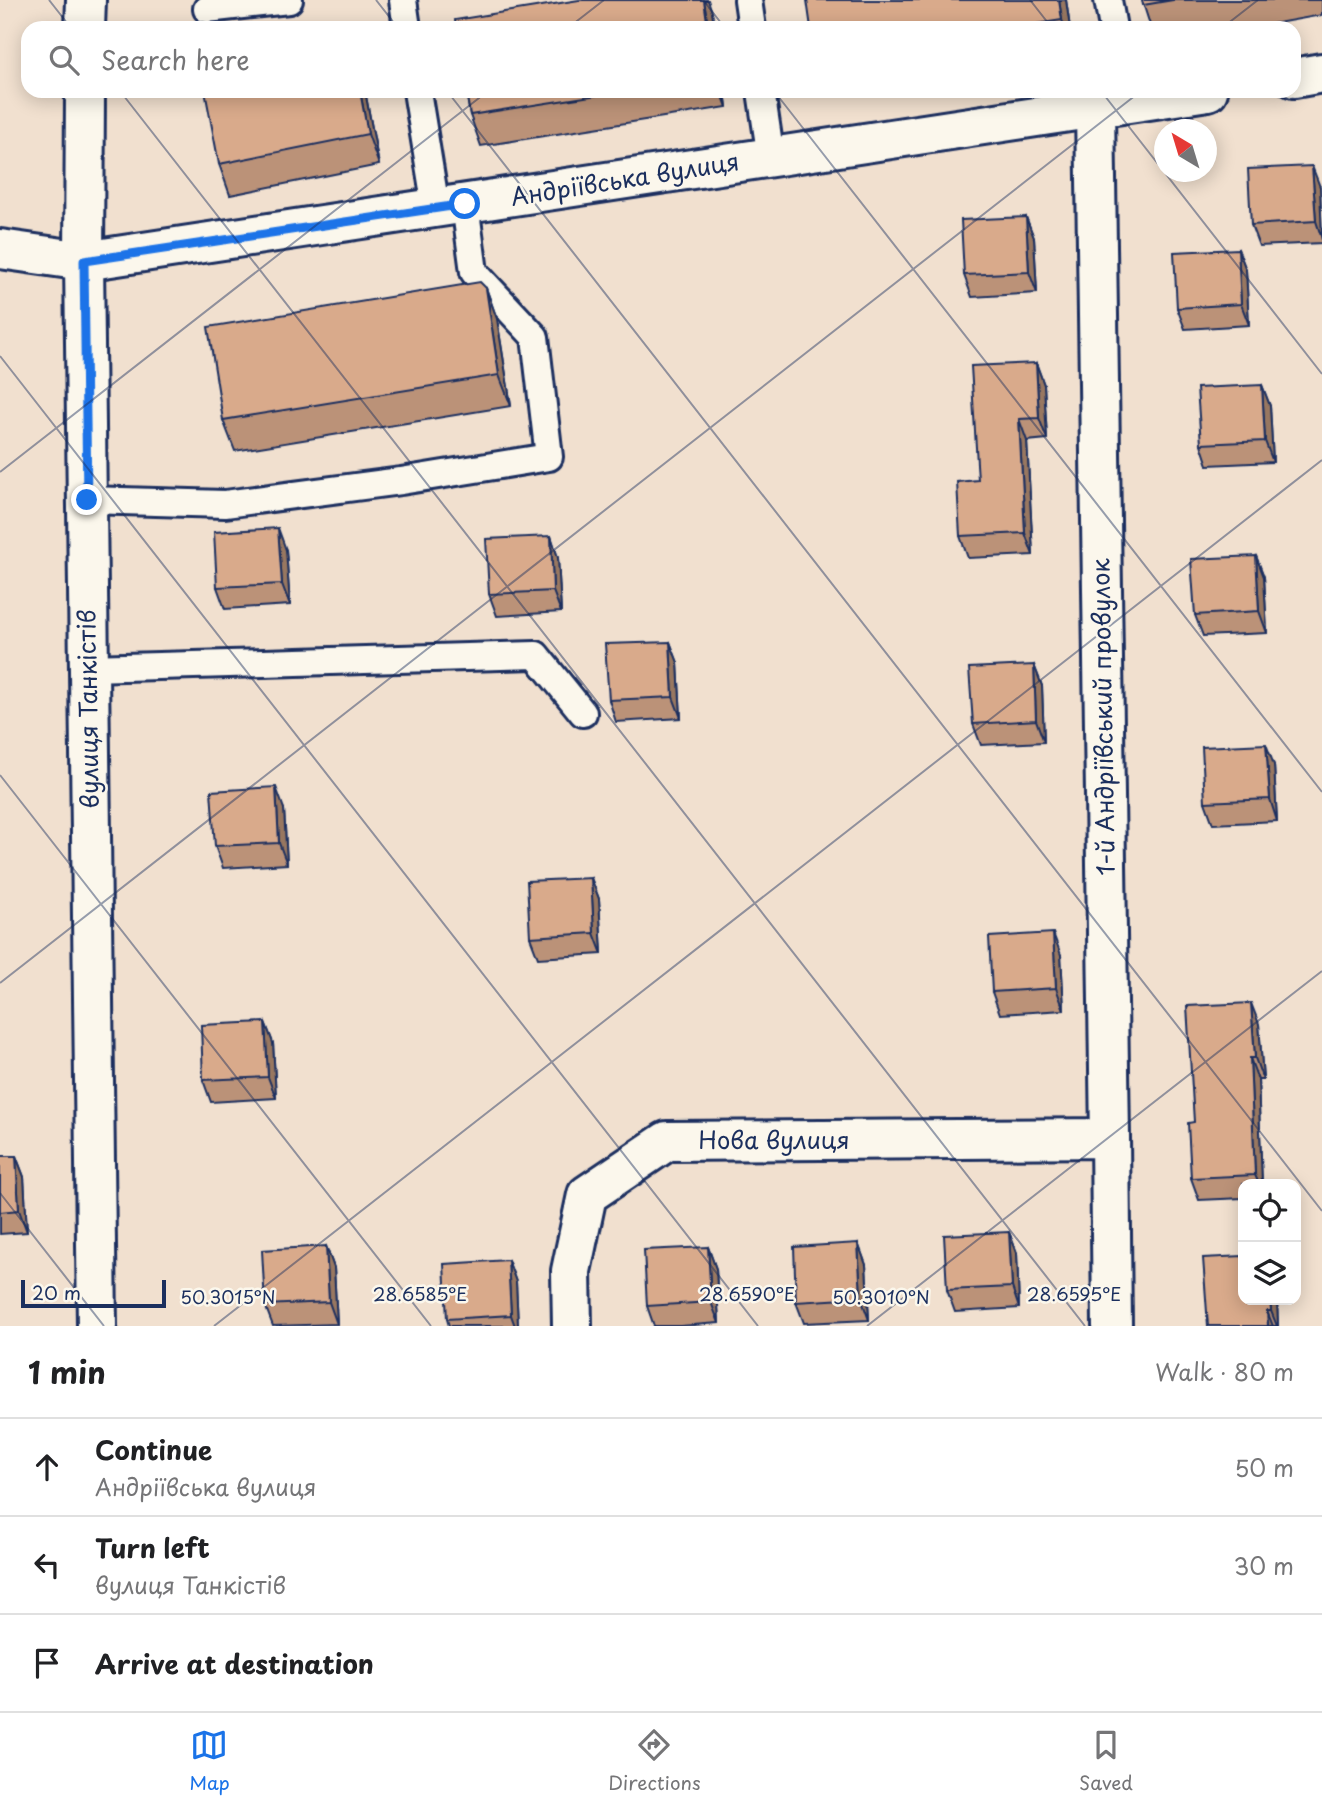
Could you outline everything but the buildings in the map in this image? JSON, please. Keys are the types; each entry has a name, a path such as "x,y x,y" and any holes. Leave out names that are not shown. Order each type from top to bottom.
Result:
{"street":[{"path":"86,0 86,21"},
{"path":"1301,77 1322,73"},
{"name":"вулиця Танкістів","path":"85,98 84,261 97,1326"},
{"name":"Андріївська вулиця","path":"0,249 84,261 771,158 1143,98"},
{"name":"1-й Андріївський провулок","path":"1112,1326 1110,1138 1115,101"},
{"name":"Нова вулиця","path":"572,1326 571,1271 587,1195 667,1141 1110,1138"}],"lane":[{"path":"206,9 289,0"},
{"path":"403,0 406,21"},
{"path":"748,0 751,21"},
{"path":"1108,0 1112,21"},
{"path":"87,500 225,504 401,481 549,457 535,337 474,272 450,206 419,98"},
{"path":"762,98 771,158"},
{"path":"89,668 536,655 583,713"}],"route":[{"path":"87,500 84,261 465,204"}]}
